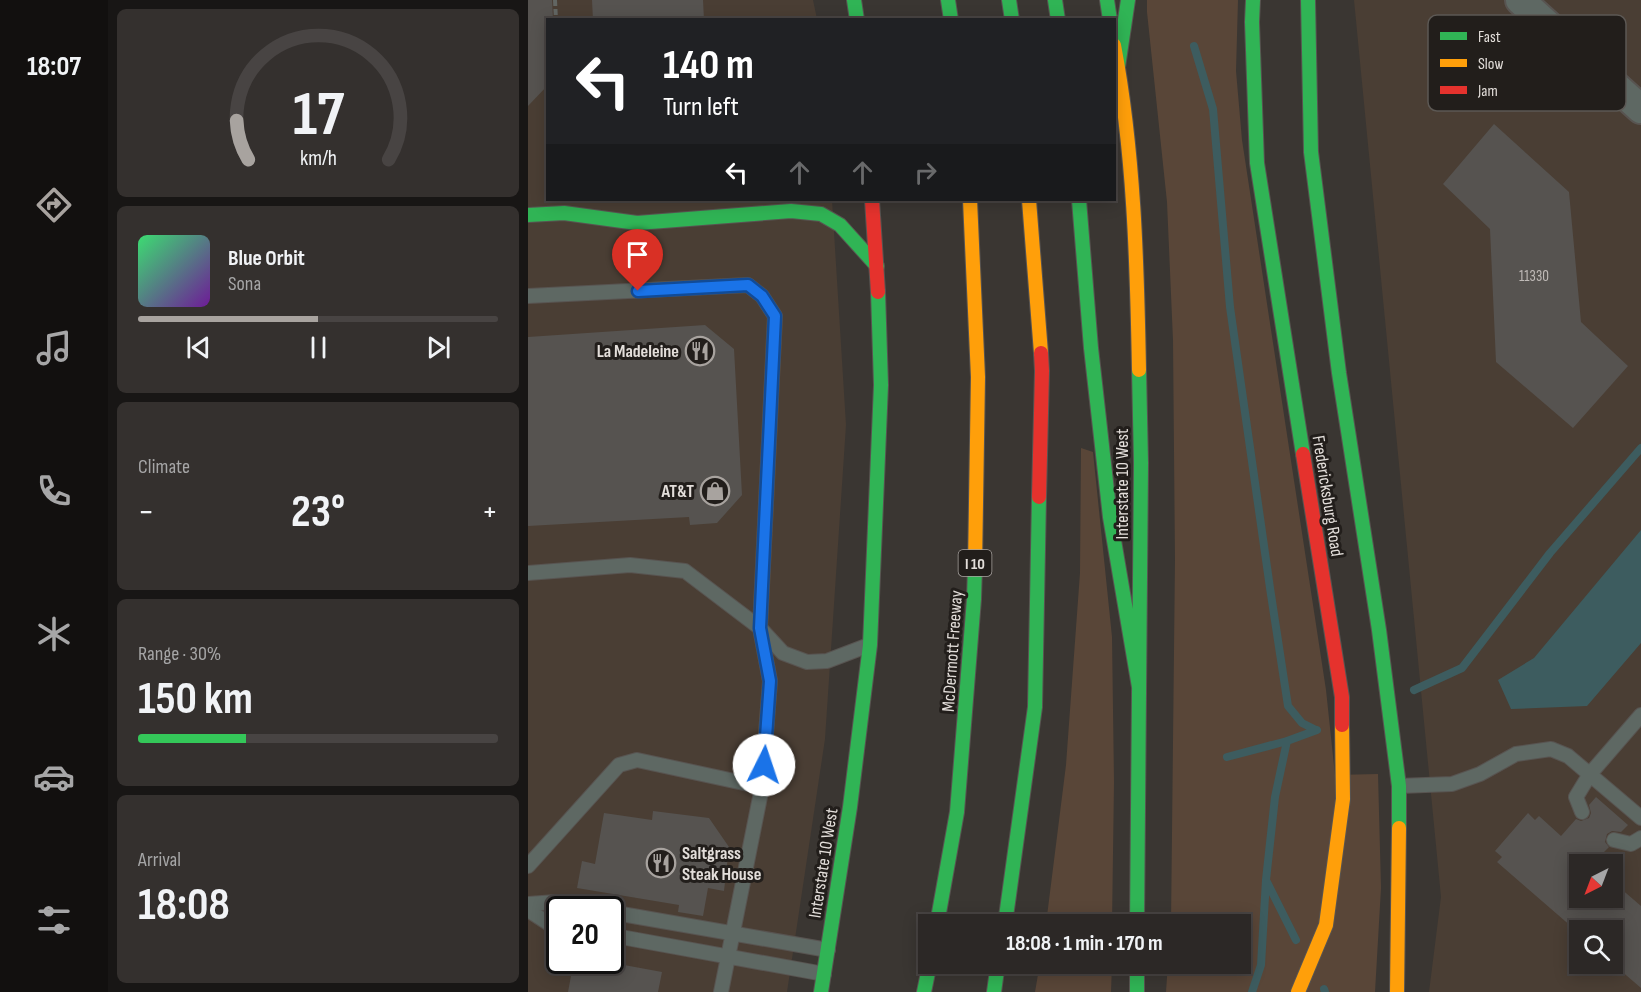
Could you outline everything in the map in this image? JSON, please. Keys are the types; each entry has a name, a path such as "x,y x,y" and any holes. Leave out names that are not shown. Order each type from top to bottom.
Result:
{"main road":[{"path":"855,0 857,18"},
{"path":"948,0 951,18"},
{"path":"1009,0 1012,18"},
{"path":"1055,0 1058,18"},
{"path":"1107,0 1110,18"},
{"path":"1118,66 1128,0"},
{"name":"Fredericksburg Road","path":"1253,0 1257,163 1342,697 1343,799 1326,925 1298,992"},
{"name":"Fredericksburg Road","path":"1308,0 1311,152 1340,374 1376,608 1398,786 1397,992"},
{"name":"Interstate 10 West","path":"1116,56 1123,92 1137,255 1141,463 1137,914"},
{"name":"Interstate 10 West","path":"821,992 852,795 870,645 881,384 872,201"},
{"name":"McDermott Freeway","path":"939,914 957,812 974,599 978,377 970,201"},
{"path":"1007,914 1035,707 1042,371 1029,201"},
{"path":"1079,201 1090,348 1110,517 1139,687"},
{"path":"564,213 593,205"},
{"path":"528,215 564,213 637,223 791,211 821,214 840,225 877,266"},
{"path":"924,992 928,974"},
{"path":"994,992 997,974"},
{"path":"1137,974 1137,992"}],"street":[{"path":"1520,0 1537,15"},
{"path":"1626,95 1641,109"}],"lane":[{"path":"528,296 748,285 762,296 775,316 760,628 770,681 762,787 721,992"},
{"path":"528,573 630,565 685,571 760,628 783,653 807,662 826,661 870,645"},
{"path":"1582,812 1576,797 1590,774 1641,715"},
{"path":"1398,786 1452,784 1479,774 1516,754 1551,749 1568,756 1641,818"},
{"path":"528,866 619,765 637,760 762,787"},
{"path":"1614,840 1631,844 1641,838"},
{"path":"528,904 546,903"},
{"path":"528,910 546,922"},
{"path":"624,914 828,950"},
{"path":"624,937 825,975"}],"path":[{"path":"555,0 556,18"}],"shaded area":[{"path":"528,0 813,0 817,18 546,18 546,201 832,201 846,425 825,739 787,992 528,992"},
{"path":"1147,0 1238,0 1236,71 1242,140 1326,690 1335,775 1378,774 1381,888 1375,992 1166,992 1167,974 1251,974 1251,914 1171,914 1175,560 1173,340 1167,202"},
{"path":"1354,0 1641,0 1641,992 1429,992 1441,897"},
{"path":"1081,448 1093,452 1112,637 1114,782 1112,914 1047,914 1066,765 1080,573"},
{"path":"1038,974 1112,974 1111,992 1035,992"}],"water":[{"path":"1641,530 1641,643 1587,706 1511,709 1498,680 1534,658"}],"building":[{"path":"528,0 552,0 553,18 546,18 546,87 528,106"},
{"path":"592,0 703,0 704,18 593,18"},
{"path":"1494,124 1569,192 1581,322 1628,366 1573,428 1496,362 1490,229 1443,184"},
{"path":"705,325 734,349 742,495 717,523 690,525 689,517 528,526 528,337"},
{"path":"1596,797 1628,825 1621,832 1612,831 1607,834 1605,842 1609,847 1602,854 1569,854 1569,908 1623,908 1623,890 1641,906 1641,988 1623,972 1623,920 1569,920 1569,924 1497,862 1502,857 1495,851 1528,813 1535,820 1539,816 1561,836 1576,819 1581,821 1589,818 1591,813 1589,805"},
{"name":"Saltgrass Steak House","path":"653,811 709,818 729,847 724,891 708,888 703,916 678,912 679,905 577,888 582,861 595,864 604,813 652,820"},
{"path":"624,965 662,972 658,992 568,992 571,974 624,974"}],"waterway":[{"path":"1194,46 1213,109 1230,307 1288,706 1302,723 1316,730"},
{"path":"1414,690 1462,668 1550,553 1641,448"},
{"path":"1227,757 1287,741 1317,730"},
{"path":"1252,992 1261,965 1266,880 1275,797 1287,741"},
{"path":"1267,882 1296,940"}],"traffic: fast":[{"path":"854,0 857,18"},
{"path":"948,0 951,18"},
{"path":"1009,0 1012,18"},
{"path":"1055,0 1058,18"},
{"path":"1107,0 1110,18"},
{"path":"1118,67 1128,0"},
{"path":"1253,0 1257,163 1303,454"},
{"path":"1308,0 1311,152 1339,373 1379,630 1399,786 1399,828"},
{"path":"1079,201 1091,348 1110,517 1139,687"},
{"path":"528,215 564,213 637,223 791,211 821,214 840,225 877,266"},
{"path":"821,992 850,807 870,645 881,385 878,292"},
{"path":"1137,914 1141,463 1139,370"},
{"path":"1006,914 1035,707 1039,497"},
{"path":"939,914 957,812 975,566"},
{"path":"924,992 928,974"},
{"path":"994,992 996,974"},
{"path":"1137,974 1137,992"}],"traffic: slow":[{"path":"1116,56 1130,166 1139,370"},
{"path":"970,201 978,377 975,566"},
{"path":"1029,201 1041,353"},
{"path":"1298,992 1326,925 1343,799 1342,725"},
{"path":"1397,992 1399,828"}],"traffic: jam":[{"path":"872,201 878,292"},
{"path":"1039,497 1041,353"},
{"path":"1303,454 1342,697 1342,725"}],"place":[{"name":"La Madeleine","path":"700,351"},
{"name":"AT&T","path":"715,491"},
{"name":"Saltgrass Steak House","path":"661,863"}],"route":[{"path":"638,291 748,285 762,296 775,316 760,628 770,681 764,765"}]}
